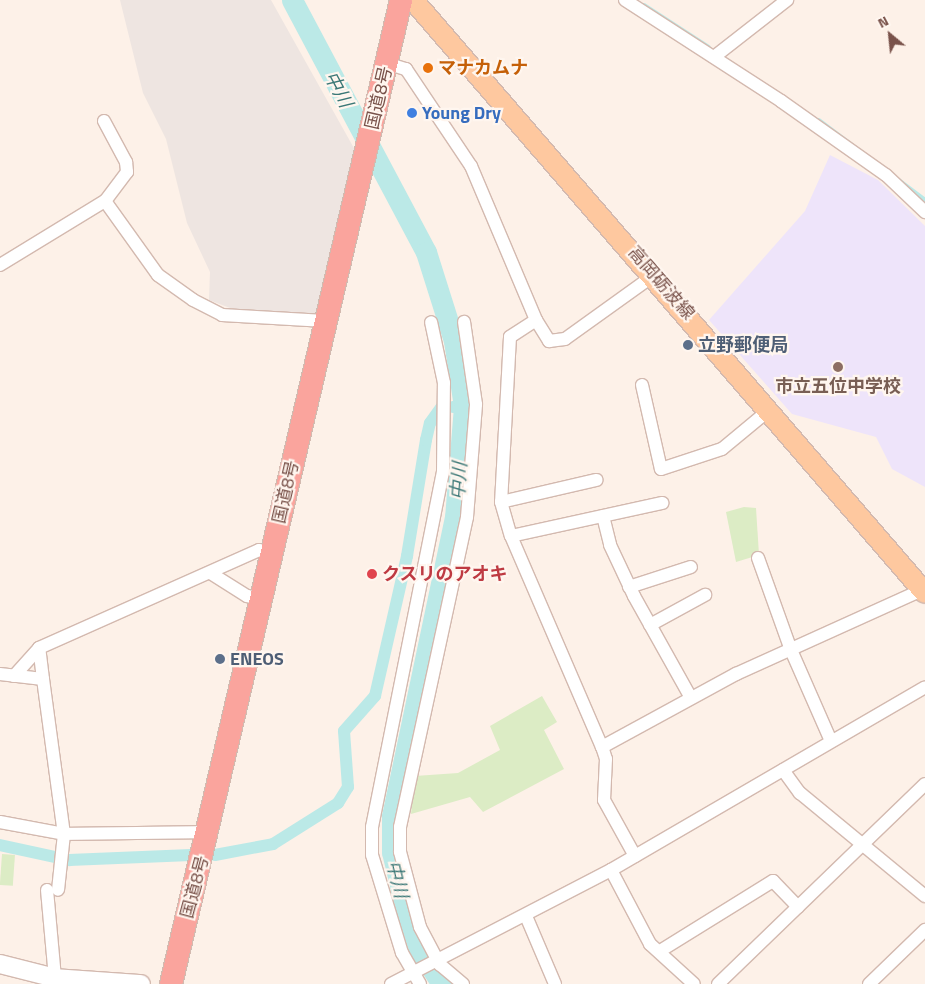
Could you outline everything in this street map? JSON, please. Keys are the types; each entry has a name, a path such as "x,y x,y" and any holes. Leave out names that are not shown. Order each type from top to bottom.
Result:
{"highway":[{"name":"国道8号","path":"171,984 209,832 325,321 360,181 401,0"}],"main road":[{"name":"高岡砺波線","path":"413,0 654,275 923,592"},
{"path":"0,964 55,978 141,984"}],"street":[{"path":"625,0 714,57 886,175 925,212"},
{"path":"714,57 787,0"},
{"path":"386,63 406,69 471,166 536,320 549,341 565,339 654,275"},
{"path":"0,265 105,201 127,172 126,162 104,121"},
{"path":"105,201 158,275 193,300 222,315 325,321"},
{"path":"536,320 510,337 502,502 511,536 602,747 606,759 604,800 635,856"},
{"path":"420,984 413,970 372,855 372,827 443,472 444,383 431,322"},
{"path":"463,984 434,958 420,927 400,852 400,827 468,517 476,404 464,322"},
{"path":"642,385 661,469 722,449 769,410"},
{"path":"502,502 596,480"},
{"path":"511,536 662,503"},
{"path":"602,516 629,587 691,698"},
{"path":"14,676 39,648 212,574 259,550 272,553"},
{"path":"758,558 791,650 831,741"},
{"path":"629,587 691,567"},
{"path":"212,574 247,596 262,599"},
{"path":"602,747 691,698 791,650 923,592"},
{"path":"650,625 706,595"},
{"path":"39,648 64,834 63,858 52,890 55,978"},
{"path":"0,674 43,679"},
{"path":"391,984 434,958 526,916 611,870 925,687"},
{"path":"783,770 800,793 925,896"},
{"path":"718,984 925,784"},
{"path":"0,822 64,834 209,832"},
{"path":"611,870 650,944 660,951 694,984"},
{"path":"660,951 773,881 798,907"},
{"path":"526,916 555,984"},
{"path":"869,984 925,930"}],"shaded area":[{"path":"120,0 271,0 355,150 315,318 246,314 209,300 210,272 187,223 166,139 143,93"},
{"name":"市立五位中学校","path":"830,155 878,180 925,226 925,487 892,469 876,437 792,414 709,320 805,211"}],"green space":[{"path":"744,507 756,508 759,555 736,562 726,512"},
{"path":"542,696 557,722 544,730 564,769 483,812 470,797 411,814 415,776 458,773 500,750 490,726"},
{"path":"2,854 15,855 13,886 0,885"}],"waterway":[{"name":"中川","path":"292,0 426,252 454,341 464,406 455,517 392,816 392,852 406,909 419,949 442,984"},
{"path":"644,5 709,47"},
{"path":"819,120 925,200"},
{"path":"453,407 464,406"},
{"path":"215,855 273,844 338,803 348,787 344,731 375,696 407,556 426,440 430,423 441,408"},
{"path":"0,845 69,860 191,855"}],"place":[{"name":"マナカムナ","path":"428,68"},
{"name":"Young Dry","path":"412,113"},
{"name":"立野郵便局","path":"688,345"},
{"name":"市立五位中学校","path":"838,367"},
{"name":"クスリのアオキ","path":"372,574"},
{"name":"ENEOS","path":"220,659"}]}
